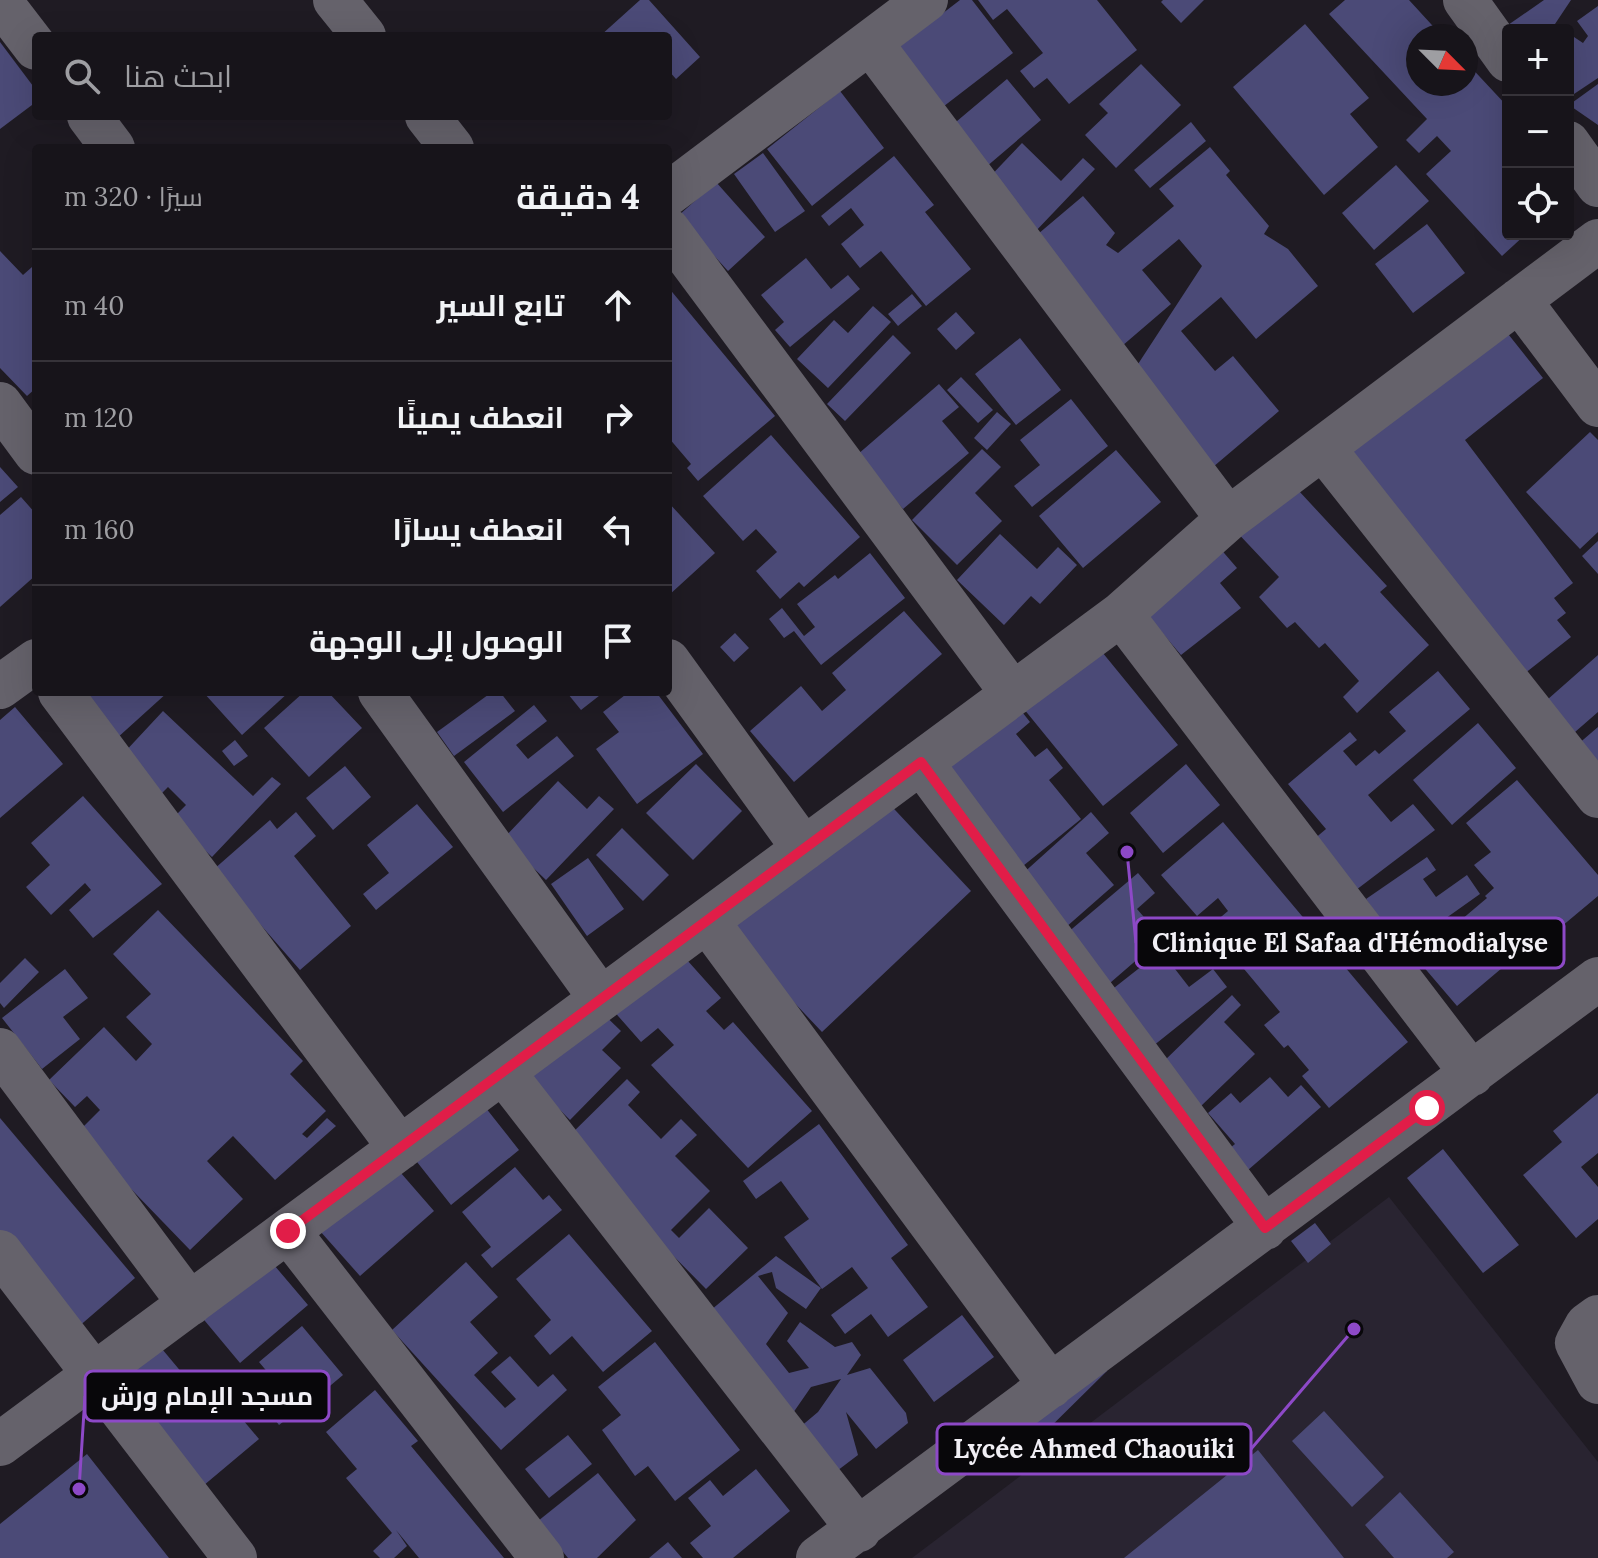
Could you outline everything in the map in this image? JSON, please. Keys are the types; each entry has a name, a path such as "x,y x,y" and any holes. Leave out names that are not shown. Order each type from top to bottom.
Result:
{"street":[{"path":"335,0 361,32"},
{"path":"672,191 926,0"},
{"path":"1465,0 1502,52"},
{"path":"0,1 32,43"},
{"path":"870,42 1228,519"},
{"path":"92,120 110,144"},
{"path":"430,120 449,144"},
{"path":"1574,151 1598,185"},
{"path":"672,235 1013,694"},
{"path":"0,1444 1121,614 1228,519 1598,241"},
{"path":"1519,300 1598,405"},
{"path":"0,404 32,448"},
{"path":"1323,448 1598,796"},
{"path":"1121,614 1472,1074"},
{"path":"0,687 32,664"},
{"path":"672,667 804,849"},
{"path":"63,696 400,1148"},
{"path":"383,696 601,999"},
{"path":"921,762 1265,1228"},
{"path":"707,921 1051,1386"},
{"path":"818,1558 1598,979"},
{"path":"0,1050 190,1304"},
{"path":"503,1072 859,1530"},
{"path":"288,1231 542,1558"},
{"path":"0,1252 235,1558"},
{"path":"1598,1317 1587,1325 1577,1343 1598,1382"}],"shaded area":[{"path":"1389,1197 1598,1462 1598,1558 912,1558"}],"building":[{"path":"640,0 649,0 700,57 676,79 672,74 672,32 604,32"},
{"path":"960,0 972,0 1013,53 935,113 890,54"},
{"path":"978,0 1097,0 1137,50 1069,104 1047,78 1034,88 1020,71 1043,53 1007,9 993,20"},
{"path":"1204,0 1181,23 1161,2"},
{"path":"1345,0 1409,0 1431,24 1406,24 1406,96 1478,96 1478,75 1502,101 1502,240 1519,240 1502,256 1426,174 1451,151 1437,136 1419,153 1406,140 1427,119 1329,14"},
{"path":"1544,0 1571,0 1555,24 1509,24"},
{"path":"1598,6 1598,78 1574,94 1574,37 1583,43 1588,36 1577,21"},
{"path":"1305,24 1369,98 1350,114 1378,147 1324,195 1233,87"},
{"path":"0,42 32,85 32,105 0,129"},
{"path":"1141,64 1181,105 1116,168 1085,135 1108,113 1099,104"},
{"path":"1007,79 1041,120 979,173 944,132"},
{"path":"1598,84 1598,125 1574,108 1574,101"},
{"path":"840,91 884,148 812,206 767,149"},
{"path":"1191,122 1206,141 1150,188 1134,170"},
{"path":"1022,143 1061,181 1083,158 1095,169 1033,234 982,185"},
{"path":"1210,147 1230,171 1226,175 1269,226 1264,234 1288,249 1318,286 1256,339 1221,297 1181,331 1215,371 1233,356 1279,411 1213,467 1125,384 1202,266 1179,239 1142,270 1171,304 1115,352 1025,245 1083,196 1115,233 1106,245 1118,253 1174,206 1159,189"},
{"path":"763,153 805,211 775,232 734,174"},
{"path":"894,156 934,205 925,212 971,269 926,306 881,251 860,268 841,244 864,225 851,208 829,226 821,216"},
{"path":"1396,165 1429,201 1374,250 1342,213"},
{"path":"716,182 765,237 728,271 678,216"},
{"path":"1427,224 1465,273 1413,313 1375,264"},
{"path":"0,251 23,275 32,267 32,392 27,396 0,368"},
{"path":"806,258 831,289 848,275 860,289 790,347 775,330 784,322 761,295"},
{"path":"672,292 775,416 698,481 687,468 691,464 672,442"},
{"path":"912,294 922,306 898,326 888,314"},
{"path":"873,306 891,322 828,388 797,359 834,320 848,333"},
{"path":"956,312 975,333 956,350 937,329"},
{"path":"1493,315 1543,378 1465,440 1573,583 1554,598 1566,613 1557,620 1571,637 1519,678 1333,443"},
{"path":"893,335 911,353 845,421 827,404"},
{"path":"1020,338 1061,390 1016,425 975,374"},
{"path":"961,377 993,410 978,423 947,390"},
{"path":"939,384 959,407 942,421 969,453 903,509 857,455"},
{"path":"1071,399 1108,446 1032,507 1014,486 1040,465 1020,440"},
{"path":"997,412 1011,424 987,450 974,438"},
{"path":"1590,432 1598,440 1598,532 1580,549 1526,492"},
{"path":"771,435 860,537 804,587 799,582 780,599 756,571 777,552 756,529 743,541 703,496"},
{"path":"982,449 1001,467 975,493 1002,521 957,565 912,520"},
{"path":"1116,450 1161,502 1083,568 1039,516"},
{"path":"0,467 18,487 0,502"},
{"path":"1286,477 1387,586 1380,592 1429,645 1357,713 1343,697 1359,681 1325,643 1319,648 1295,622 1287,628 1259,597 1279,577 1232,527"},
{"path":"21,497 32,509 32,579 0,607 0,515"},
{"path":"672,506 715,553 672,592"},
{"path":"1206,532 1237,568 1220,583 1241,608 1181,655 1131,596"},
{"path":"1000,534 1037,569 1058,547 1077,565 1040,604 1031,596 1004,625 957,580"},
{"path":"1598,541 1598,574 1582,556"},
{"path":"870,553 905,598 821,665 794,631 784,638 769,619 782,608 804,636 815,627 797,604 835,575 838,579"},
{"path":"904,611 942,654 794,782 750,731 801,686 822,711 846,690 832,673"},
{"path":"735,633 749,648 734,662 720,647"},
{"path":"1089,636 1178,745 1103,806 1011,693"},
{"path":"1598,655 1598,712 1567,739 1539,707"},
{"path":"1438,671 1470,709 1368,795 1391,822 1413,804 1435,830 1356,890 1313,840 1326,829 1288,784 1350,732 1357,740 1343,751 1356,766 1375,750 1379,754 1406,731 1389,712"},
{"path":"1007,693 1030,722 1016,734 1035,757 1047,748 1063,768 1049,780 1081,819 1023,866 932,754"},
{"path":"78,696 164,696 116,739"},
{"path":"207,696 285,696 242,735"},
{"path":"300,696 332,696 362,728 309,777 264,728"},
{"path":"486,696 503,696 515,711 454,756 437,732"},
{"path":"570,696 599,696 581,710"},
{"path":"624,696 659,696 703,754 637,804 596,749 619,732 603,712"},
{"path":"534,705 547,721 516,745 528,759 557,736 574,756 503,812 464,762"},
{"path":"15,707 63,764 0,818 0,720"},
{"path":"163,711 253,796 272,777 281,784 212,857 172,819 186,805 168,787 162,793 122,755"},
{"path":"1478,723 1516,768 1452,825 1413,780"},
{"path":"1598,727 1598,798 1563,757"},
{"path":"235,740 248,756 234,766 222,751"},
{"path":"696,764 742,811 693,860 646,813"},
{"path":"1186,764 1220,805 1163,853 1130,813"},
{"path":"345,766 371,797 333,830 306,798"},
{"path":"866,779 971,891 822,1032 717,921"},
{"path":"1517,780 1598,875 1598,896 1531,952 1527,947 1457,1006 1416,958 1487,898 1485,896 1494,888 1474,865 1491,852 1466,823"},
{"path":"558,781 587,809 599,796 614,809 546,880 503,839"},
{"path":"83,796 162,884 93,938 69,910 91,890 85,883 51,915 26,887 50,865 31,843"},
{"path":"417,804 453,847 376,910 363,894 389,873 367,845"},
{"path":"296,812 316,836 294,856 351,926 300,970 213,870 270,820 277,829"},
{"path":"1091,812 1109,833 1086,853 1114,885 1065,928 1020,876"},
{"path":"1223,822 1408,1042 1329,1108 1302,1076 1309,1070 1288,1045 1284,1048 1264,1025 1280,1012 1209,927 1228,911 1218,898 1197,916 1161,875"},
{"path":"622,828 669,875 643,901 596,855"},
{"path":"1427,857 1436,870 1423,879 1436,897 1467,875 1480,894 1401,950 1366,899"},
{"path":"588,858 624,909 587,936 551,884"},
{"path":"1138,873 1155,893 1137,909 1162,938 1103,989 1060,939"},
{"path":"158,910 303,1061 290,1074 326,1111 302,1134 307,1138 327,1118 336,1126 275,1180 233,1136 207,1161 243,1199 190,1250 77,1133 100,1110 87,1096 75,1107 49,1080 104,1027 136,1061 152,1044 126,1017 151,994 113,954"},
{"path":"670,941 721,998 706,1011 724,1030 733,1022 812,1111 748,1168 651,1065 674,1045 658,1028 641,1042 604,1000"},
{"path":"1161,951 1189,987 1213,969 1227,987 1148,1050 1105,995"},
{"path":"25,958 39,972 4,1008 0,1003 0,983"},
{"path":"65,969 88,998 63,1017 80,1039 42,1069 2,1018"},
{"path":"1232,995 1241,1005 1224,1022 1255,1054 1201,1106 1161,1064"},
{"path":"592,1003 621,1031 602,1050 621,1068 570,1120 516,1066"},
{"path":"1270,1077 1288,1097 1301,1085 1321,1107 1248,1170 1230,1148 1235,1144 1208,1113 1231,1093 1240,1103"},
{"path":"627,1079 640,1092 628,1105 661,1139 681,1119 697,1135 675,1156 710,1191 671,1230 679,1238 709,1208 748,1248 706,1289 562,1143"},
{"path":"474,1093 519,1150 451,1205 406,1148"},
{"path":"1598,1093 1598,1153 1581,1167 1598,1187 1598,1219 1576,1238 1523,1175 1562,1142 1553,1131"},
{"path":"0,1118 135,1278 77,1328 0,1243"},
{"path":"819,1124 908,1245 891,1258 928,1307 888,1337 871,1314 845,1334 831,1315 868,1288 852,1267 822,1289 784,1237 809,1219 781,1181 756,1199 743,1181"},
{"path":"1443,1149 1519,1245 1483,1273 1407,1178"},
{"path":"387,1157 434,1211 360,1276 312,1222"},
{"path":"515,1167 543,1200 549,1195 562,1210 492,1268 481,1255 491,1247 462,1212"},
{"path":"1315,1223 1331,1244 1308,1263 1291,1241"},
{"path":"569,1234 652,1331 603,1372 572,1336 550,1355 534,1336 551,1320 516,1279"},
{"path":"263,1252 308,1305 240,1363 195,1309"},
{"path":"776,1256 821,1288 806,1309 776,1288 772,1272 758,1276 788,1313 766,1344 789,1373 809,1368 787,1341 800,1322 835,1347 852,1342 861,1355 847,1375 870,1368 906,1413 908,1423 876,1449 846,1412 858,1455 829,1477 793,1433 818,1412 841,1379 811,1387 784,1426 711,1310"},
{"path":"466,1262 498,1297 470,1322 498,1353 474,1375 505,1408 516,1399 491,1372 510,1356 538,1387 553,1374 567,1390 501,1450 392,1330"},
{"path":"962,1315 994,1357 934,1402 903,1360"},
{"path":"302,1326 343,1375 300,1411 259,1362"},
{"path":"147,1331 188,1380 169,1395 180,1408 211,1382 259,1439 197,1491 98,1372"},
{"path":"655,1342 740,1450 675,1501 648,1466 635,1476 602,1430 621,1415 598,1387"},
{"path":"1095,1360 1107,1371 1028,1449 1001,1421"},
{"path":"375,1390 418,1441 411,1446 504,1558 419,1558 396,1530 407,1546 394,1558 380,1558 373,1551 392,1533 346,1478 357,1469 326,1432"},
{"path":"278,1395 293,1414 279,1425 264,1406"},
{"path":"1324,1411 1384,1477 1352,1507 1292,1441"},
{"path":"568,1435 592,1464 549,1498 525,1469"},
{"path":"1258,1450 1344,1558 1124,1558"},
{"path":"87,1454 169,1558 0,1558 0,1524"},
{"path":"756,1469 790,1511 733,1558 703,1558 690,1543 711,1526 688,1498 710,1480 723,1496"},
{"path":"598,1473 636,1520 597,1558 568,1558 538,1521"},
{"path":"1400,1492 1454,1552 1447,1558 1394,1558 1365,1525"},
{"path":"668,1542 682,1558 649,1558"}],"place":[{"name":"Clinique El Safaa d'Hémodialyse","path":"1127,852"},
{"name":"Lycée Ahmed Chaouiki","path":"1354,1329"},
{"name":"مسجد الإمام ورش","path":"79,1489"}],"route":[{"path":"288,1231 921,762 1265,1228 1427,1108"}]}
